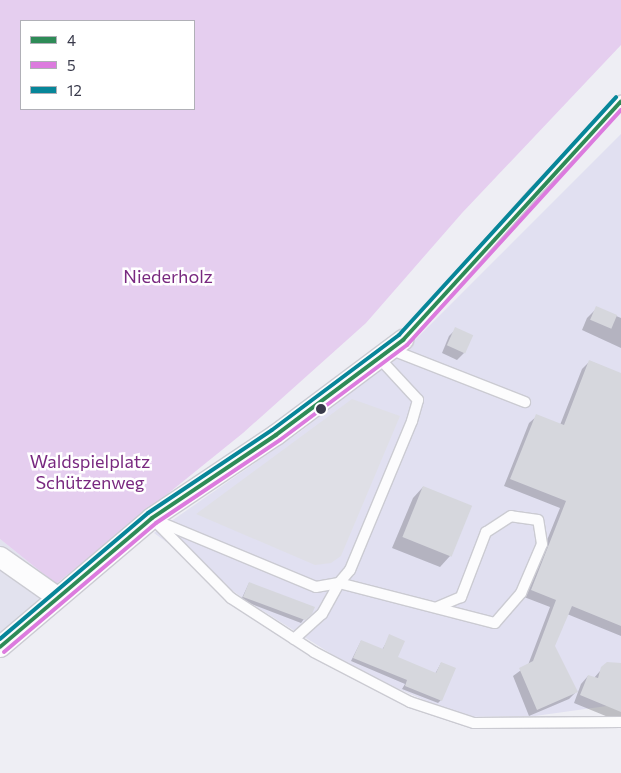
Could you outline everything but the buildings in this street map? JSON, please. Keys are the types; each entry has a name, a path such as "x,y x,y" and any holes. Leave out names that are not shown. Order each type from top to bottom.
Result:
{"street":[{"path":"0,647 152,518 392,350"},
{"path":"0,556 57,597"}],"lane":[{"path":"392,350 534,193 621,101"},
{"path":"392,350 525,402"},
{"path":"294,639 322,614 339,583 350,570 410,427 418,400 392,350"},
{"path":"152,518 316,587 339,583 494,623 521,593 542,544 538,520 511,516 486,532 461,597 438,607"},
{"path":"152,518 231,598 294,639 410,702 474,723 621,722"}],"shaded area":[{"path":"621,134 621,704 535,716 463,717 360,672 244,599 154,533 301,431 412,343"},
{"path":"352,399 400,416 341,556 331,563 315,565 196,514"},
{"path":"0,539 56,584 0,633"}],"green space":[{"name":"Niederholz","path":"0,0 621,0 621,45 462,213 366,323 243,433 56,584 0,539"}],"transit line":[{"name":"12","path":"0,639 148,513 272,430 399,335 616,97"},
{"name":"4","path":"0,647 152,518 276,435 403,340 621,101"},
{"name":"5","path":"4,652 156,523 280,440 407,345 621,110"}],"park label":[{"name":"Waldspielplatz Schützenweg","path":"90,472"}]}
